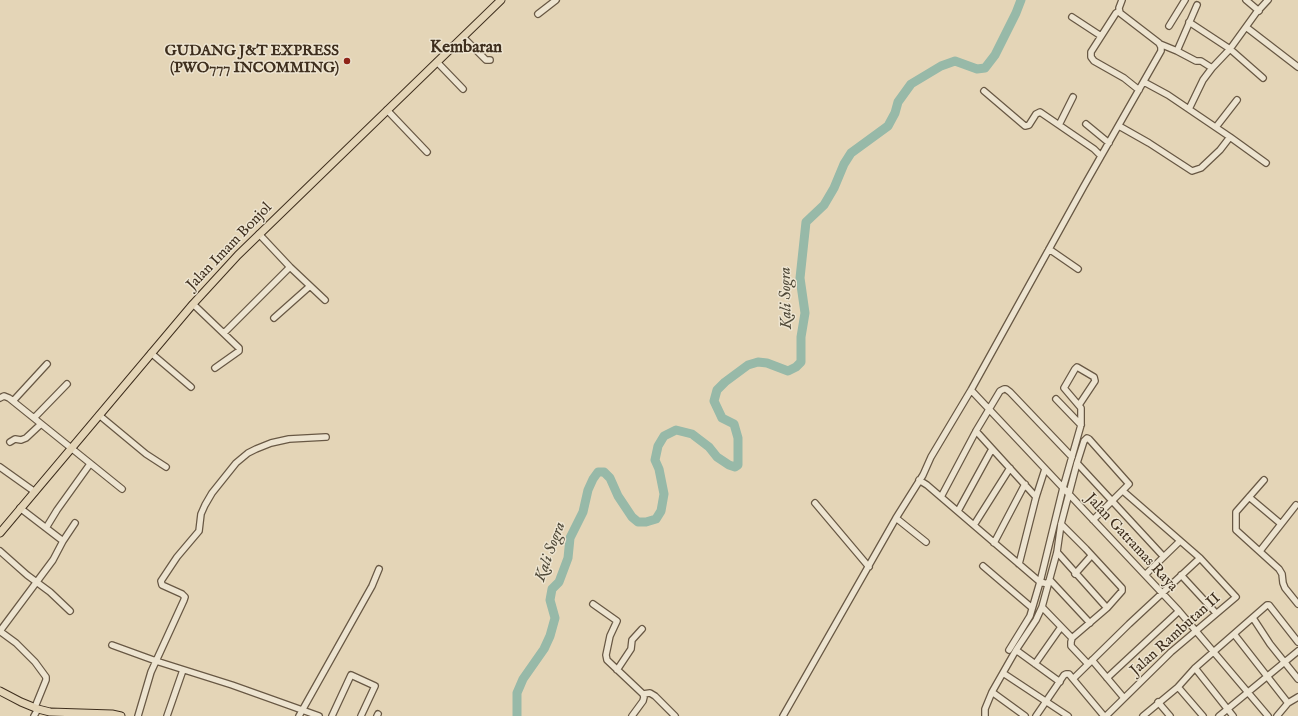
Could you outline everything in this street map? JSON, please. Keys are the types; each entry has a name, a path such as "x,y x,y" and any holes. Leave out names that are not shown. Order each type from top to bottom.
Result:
{"main road":[{"name":"Jalan Imam Bonjol","path":"0,533 193,304 259,234 501,0"},
{"path":"0,691 36,708 60,714 87,713 112,714 121,716"}],"street":[{"path":"538,14 556,0"},
{"path":"1122,0 1119,11 1116,13 1091,52 1092,59 1124,78 1139,90"},
{"path":"1169,26 1185,0"},
{"path":"1246,0 1259,11"},
{"path":"1189,109 1203,80 1230,49 1268,0"},
{"path":"1177,51 1197,5"},
{"path":"1119,11 1124,18 1160,44 1196,61 1202,61 1212,68"},
{"path":"1072,17 1101,36"},
{"path":"1189,22 1230,49 1263,78"},
{"path":"1246,27 1298,67"},
{"path":"463,37 486,60 490,60"},
{"path":"783,716 971,390 1101,156 1144,82 1161,51 1160,44"},
{"path":"437,62 463,89"},
{"path":"1144,82 1189,109 1266,163"},
{"path":"984,91 1025,126 1029,125 1039,112 1094,149 1101,156"},
{"path":"1059,125 1073,97"},
{"path":"1216,127 1237,100"},
{"path":"387,110 427,152"},
{"path":"1086,124 1109,143"},
{"path":"1119,126 1155,146 1192,171 1201,168 1220,150 1230,137"},
{"path":"259,234 290,267 325,300"},
{"path":"1049,249 1078,269"},
{"path":"224,332 290,267"},
{"path":"274,318 310,286"},
{"path":"193,304 224,332 239,350 215,368"},
{"path":"151,353 191,387"},
{"path":"13,401 47,364"},
{"path":"1009,650 1030,616 1031,607 1040,582 1063,488 1081,425 1081,408 1064,388 1077,367 1094,377 1095,380 1079,405"},
{"path":"34,418 67,384"},
{"path":"941,497 976,431 1000,391 1004,389 1006,389 1072,457"},
{"name":"Jalan Gatramas Raya","path":"971,390 1179,611 1268,716"},
{"path":"0,398 5,396 13,401 122,489"},
{"path":"1056,399 1081,425"},
{"path":"99,415 146,454 166,467"},
{"path":"10,442 14,439 21,440 26,438 41,424"},
{"path":"976,431 1036,496"},
{"path":"138,716 156,661 185,598 182,594 162,585 161,581 177,557 199,531 201,514 212,493 236,464 248,453 256,449 271,443 289,439 326,437"},
{"path":"985,716 985,709 992,692 1016,650 1036,620 1042,607 1057,552 1061,524 1077,463 1084,441 1087,438 1129,484 1093,520"},
{"path":"958,511 992,449"},
{"path":"1077,463 1163,556"},
{"path":"46,528 90,464"},
{"path":"0,467 35,492"},
{"path":"974,525 1010,468"},
{"path":"1019,564 1036,496 1046,469"},
{"path":"919,480 928,485 1040,582 1049,582 1090,623"},
{"path":"1264,480 1236,512 1236,530 1279,569 1282,574 1285,588 1298,604"},
{"path":"994,543 1025,484"},
{"name":"Jalan Rambutan II","path":"1105,716 1171,652 1236,597 1200,558 1123,491"},
{"path":"1249,497 1281,524"},
{"path":"815,503 869,567"},
{"path":"1260,551 1296,506"},
{"path":"20,508 63,541"},
{"path":"896,518 926,542"},
{"path":"34,716 46,677 35,662 16,643 0,631 53,560 75,523"},
{"path":"1061,524 1122,588 1121,592 1107,608 1072,638 1071,646 1107,678 1124,698"},
{"path":"1145,575 1180,541"},
{"path":"0,551 50,592 70,611"},
{"path":"1057,552 1075,574 1107,608"},
{"path":"1075,574 1091,556"},
{"path":"1073,679 1200,558"},
{"path":"983,566 1031,607"},
{"path":"299,716 372,586 379,569"},
{"path":"1181,576 1216,613"},
{"path":"593,604 617,621 610,636 606,655 607,660 643,694 643,701 632,716"},
{"path":"1143,716 1158,702 1178,687 1195,668 1267,605 1269,605 1298,642"},
{"path":"1042,607 1072,638"},
{"path":"1107,678 1179,611"},
{"path":"1252,618 1270,644 1298,679"},
{"path":"1035,664 1061,627"},
{"path":"617,670 631,649 632,640 642,629"},
{"path":"1234,634 1288,703"},
{"path":"112,645 319,716"},
{"path":"1016,650 1060,682"},
{"path":"1219,716 1298,651"},
{"path":"1195,668 1234,716"},
{"path":"167,716 183,670"},
{"path":"1003,672 1068,716"},
{"path":"1036,716 1066,674 1069,674 1105,716"},
{"path":"332,716 351,675 375,686 361,716"},
{"path":"1178,687 1203,716"},
{"path":"992,692 1025,716"},
{"path":"643,694 650,693 655,696 675,716"},
{"path":"1277,716 1288,703 1298,697"},
{"path":"1158,702 1170,716"}],"waterway":[{"name":"Kali Sogra","path":"517,716 517,693 523,679 544,649 550,636 555,618 550,600 552,589 559,582 568,558 570,538 583,512 588,490 593,479 598,472 604,472 610,478 618,496 632,517 638,522 646,522 656,519 661,511 664,494 659,469 655,460 658,446 664,436 676,430 692,434 709,447 717,457 729,465 735,467 738,465 738,438 734,424 722,418 714,401 717,390 725,382 748,365 758,362 767,363 788,371 796,367 801,362 801,337 805,313 800,278 806,222 824,205 851,153 888,126 895,113 898,102 911,84 941,66 955,61 977,69 985,68 995,55 1021,0"}],"place":[{"name":"GUDANG J&T EXPRESS (PWO777 INCOMMING)","path":"347,61"}],"district":[{"name":"Kembaran","path":"466,49"}]}
